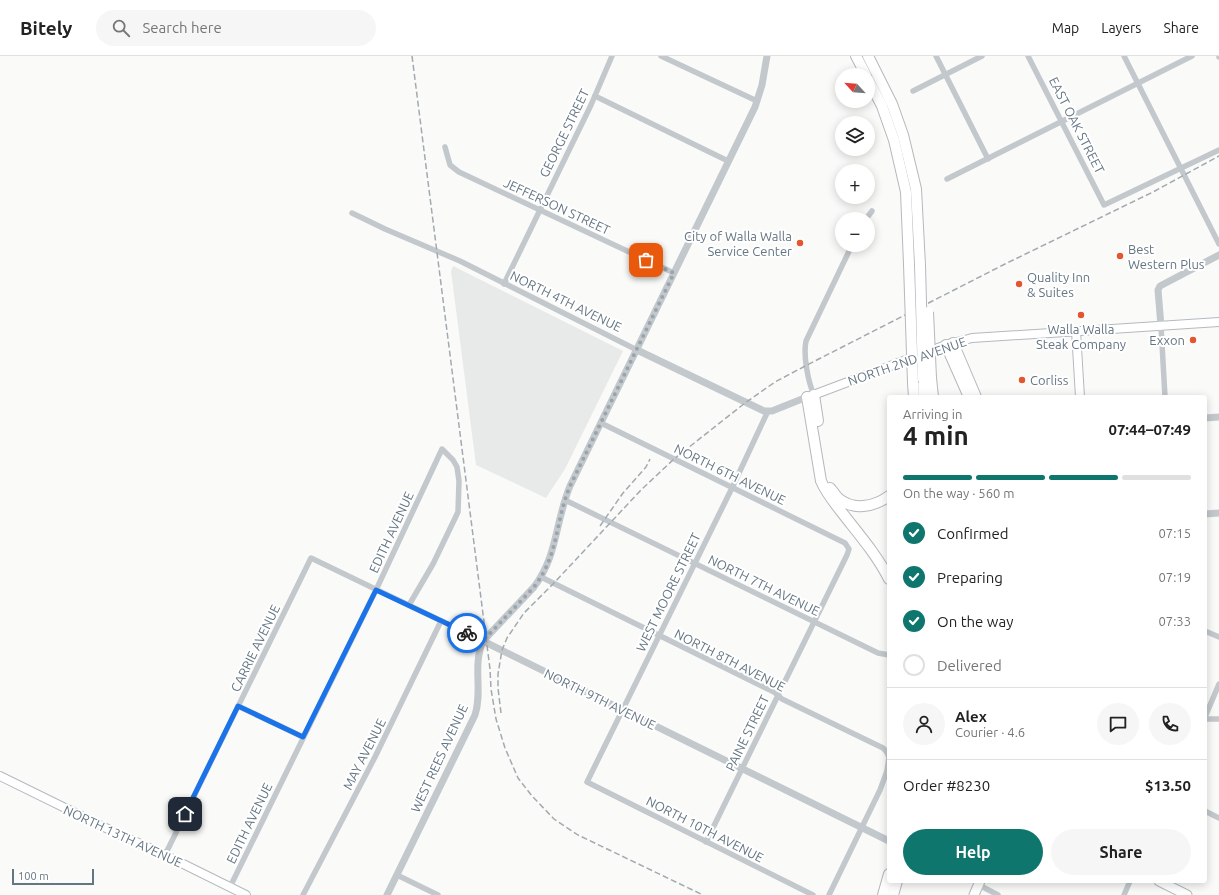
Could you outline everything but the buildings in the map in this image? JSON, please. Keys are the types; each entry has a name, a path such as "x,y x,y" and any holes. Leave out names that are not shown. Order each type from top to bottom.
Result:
{"highway":[{"path":"856,56 862,68"},
{"path":"868,56 892,104 905,143 916,189 927,378 924,395"},
{"path":"875,92 882,106 891,134 906,192 911,328 910,383 907,395"},
{"path":"950,344 968,395"},
{"path":"950,344 975,395"},
{"path":"927,378 932,395"},
{"path":"910,383 913,395"},
{"path":"811,393 825,475 830,488 838,498 848,504 860,506 871,506 887,497"},
{"path":"811,393 821,481 825,492 861,537 887,575"},
{"path":"883,895 887,881"},
{"path":"893,895 896,883"}],"main road":[{"name":"NORTH 2ND AVENUE","path":"811,393 950,344 972,338 1219,322"},
{"path":"1076,331 1080,395"},
{"name":"NORTH 13TH AVENUE","path":"0,776 112,832 165,855 246,895"},
{"path":"974,895 977,883"},
{"path":"1163,883 1187,895"}],"street":[{"name":"GEORGE STREET","path":"504,284 595,96 612,56"},
{"path":"661,56 757,101"},
{"name":"WEST REES AVENUE","path":"388,895 475,715 478,698 477,658 483,641 534,587 541,577 553,550 565,500 600,423 637,350 757,101 762,85 767,56"},
{"path":"936,56 988,159"},
{"path":"912,91 982,56"},
{"name":"EAST OAK STREET","path":"1028,56 1104,205 1181,169"},
{"path":"1124,56 1219,244"},
{"path":"947,179 1192,56"},
{"path":"595,96 728,161"},
{"name":"JEFFERSON STREET","path":"445,147 448,161 453,168 674,273"},
{"path":"1181,169 1219,150"},
{"name":"NORTH 4TH AVENUE","path":"352,213 460,262 760,410 768,411"},
{"path":"811,393 805,348 806,341 849,252"},
{"path":"1165,395 1158,290 1160,286 1219,255"},
{"name":"NORTH 2ND AVENUE","path":"768,411 811,393"},
{"name":"WEST MOORE STREET","path":"587,782 732,488 768,411"},
{"path":"1207,418 1219,417"},
{"name":"NORTH 6TH AVENUE","path":"600,423 844,543 848,547"},
{"name":"EDITH AVENUE","path":"230,887 376,590 442,449 453,460 457,467 459,480 458,512 433,564 408,606"},
{"name":"NORTH 7TH AVENUE","path":"565,500 878,653 887,655"},
{"path":"1207,514 1219,513"},
{"name":"PAINE STREET","path":"706,842 848,555 848,547"},
{"name":"NORTH 9TH AVENUE","path":"311,558 887,840"},
{"name":"CARRIE AVENUE","path":"165,855 311,558"},
{"name":"NORTH 8TH AVENUE","path":"541,577 774,692 782,699 887,754"},
{"name":"MAY AVENUE","path":"303,895 375,758 441,621"},
{"path":"1207,632 1219,637"},
{"path":"1207,713 1219,684"},
{"path":"238,706 303,737"},
{"path":"1207,718 1219,719"},
{"path":"829,895 885,778 887,763"},
{"name":"NORTH 10TH AVENUE","path":"587,782 812,895"},
{"path":"1207,813 1219,818"},
{"path":"397,875 438,895"},
{"path":"979,883 998,895"},
{"path":"1124,895 1129,883"}],"shaded area":[{"path":"453,266 623,351 565,469 546,498 476,465 451,271"}],"railway":[{"path":"412,56 490,669 491,689 496,719 505,748 518,778 532,796 554,819 578,835 703,895"},
{"path":"501,713 498,674 502,650 507,638 524,613 641,490 674,459 745,403 775,382 807,365 1005,264 1153,192 1219,156"},
{"path":"600,526 623,493 646,467 650,459"}],"way so far":[{"path":"467,633 483,641 534,587 546,568 553,550 562,508 570,486 674,273 646,260"}],"place":[{"name":"City of Walla Walla Service Center","path":"800,243"},
{"name":"Best Western Plus","path":"1120,256"},
{"name":"Quality Inn & Suites","path":"1019,284"},
{"name":"Walla Walla Steak Company","path":"1081,315"},
{"name":"Exxon","path":"1193,340"},
{"name":"Corliss","path":"1022,380"}],"route":[{"path":"185,814 238,706 303,737 376,590 467,633"}]}
